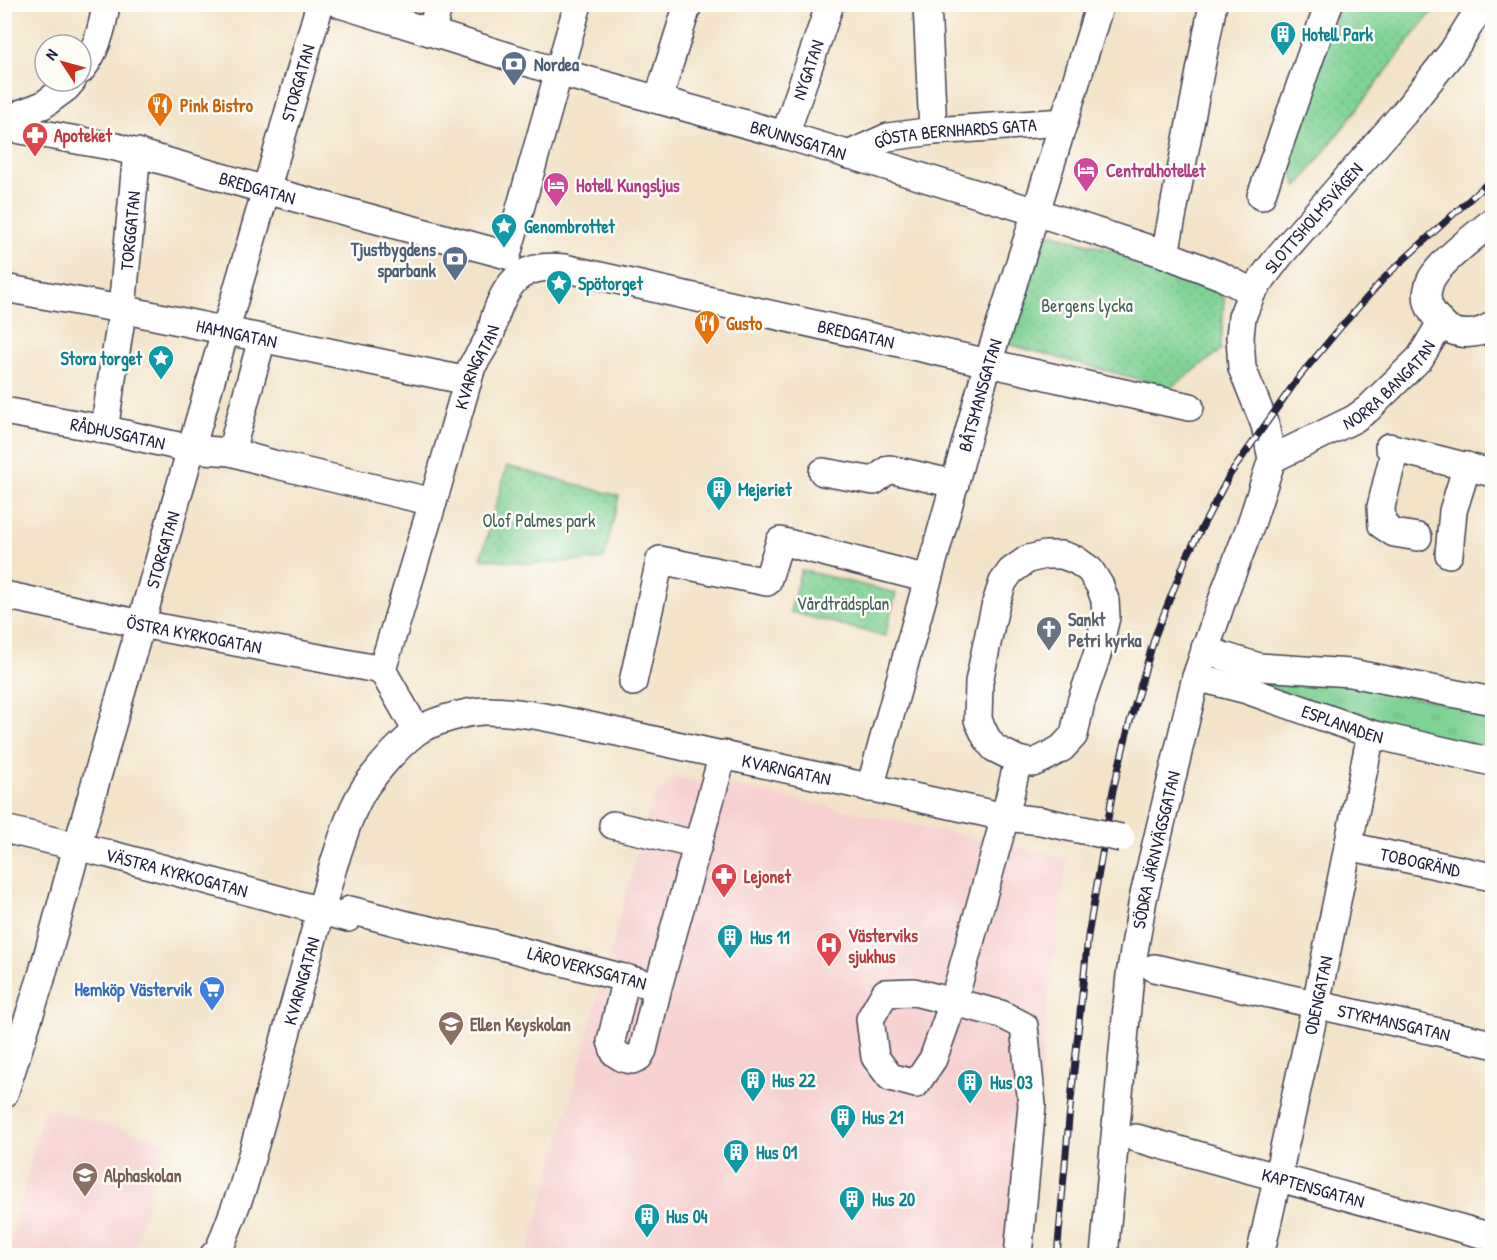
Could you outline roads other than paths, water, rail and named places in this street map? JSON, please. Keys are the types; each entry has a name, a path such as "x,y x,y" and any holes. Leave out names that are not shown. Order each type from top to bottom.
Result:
{"street":[{"name":"STORGATAN","path":"4,1094 41,979 320,4"},
{"name":"BRUNNSGATAN","path":"340,4 558,72 785,135 1036,212 1165,254 1221,276 1252,292"},
{"path":"431,32 439,4"},
{"name":"KVARNGATAN","path":"382,670 472,366 485,346 503,296 510,284 558,72 578,4"},
{"path":"658,100 688,4"},
{"name":"NYGATAN","path":"785,135 830,4"},
{"path":"927,4 933,131"},
{"name":"BÅTSMANSGATAN","path":"870,788 988,363 1100,4"},
{"path":"1165,254 1212,4"},
{"path":"1261,196 1329,4"},
{"name":"SLOTTSHOLMSVÄGEN","path":"1272,459 1265,425 1242,368 1240,353 1242,317 1252,292 1280,255 1404,113 1453,51 1481,4"},
{"path":"93,51 104,18 94,9"},
{"path":"5,128 22,113 43,105 59,93"},
{"name":"GÖSTA BERNHARDS GATA","path":"848,155 888,137 933,131 1064,122"},
{"name":"BREDGATAN","path":"5,128 137,152 514,265 533,268 547,266 564,268 1190,407"},
{"name":"TORGGATAN","path":"104,430 122,309 137,152"},
{"path":"1441,323 1430,310 1428,302 1430,281 1454,254 1492,222"},
{"name":"HAMNGATAN","path":"4,288 122,309 468,381"},
{"name":"NORRA BANGATAN","path":"1272,459 1354,419 1368,409 1420,358 1441,323 1450,331 1466,334 1485,331 1492,326"},
{"path":"231,452 262,339"},
{"name":"RÅDHUSGATAN","path":"4,411 191,449 231,452 433,502"},
{"path":"1418,537 1394,533 1382,525 1381,507 1392,448 1480,470 1453,511 1449,554"},
{"name":"SÖDRA JÄRNVÄGSGATAN","path":"1104,1256 1130,975 1143,899 1196,677 1272,459"},
{"path":"823,472 874,481 889,469 954,484"},
{"path":"633,682 660,560 767,582 780,540 928,579"},
{"path":"1044,555 1062,555 1076,560 1090,570 1105,600 1106,617 1097,655 1081,702 1074,735 1062,748 1046,758 1033,763 1018,760 994,748 978,720 979,682 990,629 1003,582 1011,571 1029,559 1044,555"},
{"name":"ÖSTRA KYRKOGATAN","path":"4,595 382,670"},
{"path":"1205,648 1222,656 1259,667 1351,673 1492,701"},
{"path":"382,670 417,731"},
{"name":"ESPLANADEN","path":"1196,677 1247,690 1371,734 1492,762"},
{"name":"KVARNGATAN","path":"224,1254 343,836 366,787 394,752 417,731 470,712 526,714 723,754 1005,817 1041,821 1155,844"},
{"name":"ODENGATAN","path":"1260,1256 1316,1004 1371,734"},
{"name":"LÄROVERKSGATAN","path":"349,914 494,944 658,987 723,754"},
{"path":"1018,760 1005,817 952,1003 1001,1014 1024,1026 1032,1106 1018,1256"},
{"path":"613,825 698,845"},
{"name":"VÄSTRA KYRKOGATAN","path":"4,830 321,910 349,914"},
{"name":"TOBOGRÄND","path":"1348,846 1492,877"},
{"name":"STYRMANSGATAN","path":"1154,968 1492,1044"},
{"path":"626,978 611,1041 615,1053 623,1058 632,1060 639,1057 643,1050 658,987"},
{"name":"KAPTENSGATAN","path":"1136,1138 1492,1237"}],"railway":[{"path":"1057,1256 1088,936 1113,790 1155,636 1187,556 1229,476 1299,377 1387,275 1492,179"}],"place":[{"name":"Hotell Park","path":"1283,57"},
{"name":"Nordea","path":"514,87"},
{"name":"Pink Bistro","path":"160,128"},
{"name":"Apoteket","path":"35,158"},
{"name":"Centralhotellet","path":"1086,193"},
{"name":"Hotell Kungsljus","path":"556,208"},
{"name":"Genombrottet","path":"504,249"},
{"name":"Tjustbygdens sparbank","path":"455,282"},
{"name":"Spötorget","path":"559,306"},
{"name":"Gusto","path":"707,346"},
{"name":"Stora torget","path":"161,381"},
{"name":"Mejeriet","path":"719,512"},
{"name":"Sankt Petri kyrka","path":"1049,652"},
{"name":"Lejonet","path":"724,899"},
{"name":"Hus 11","path":"730,960"},
{"name":"Västerviks sjukhus","path":"829,968"},
{"name":"Hemköp Västervik","path":"212,1012"},
{"name":"Ellen Keyskolan","path":"451,1047"},
{"name":"Hus 22","path":"753,1103"},
{"name":"Hus 03","path":"970,1105"},
{"name":"Hus 21","path":"843,1140"},
{"name":"Hus 01","path":"736,1175"},
{"name":"Alphaskolan","path":"85,1198"},
{"name":"Hus 20","path":"852,1222"},
{"name":"Hus 04","path":"647,1239"}],"park label":[{"name":"Bergens lycka","path":"1087,305"},
{"name":"Olof Palmes park","path":"539,520"},
{"name":"Vårdträdsplan","path":"843,603"}]}
